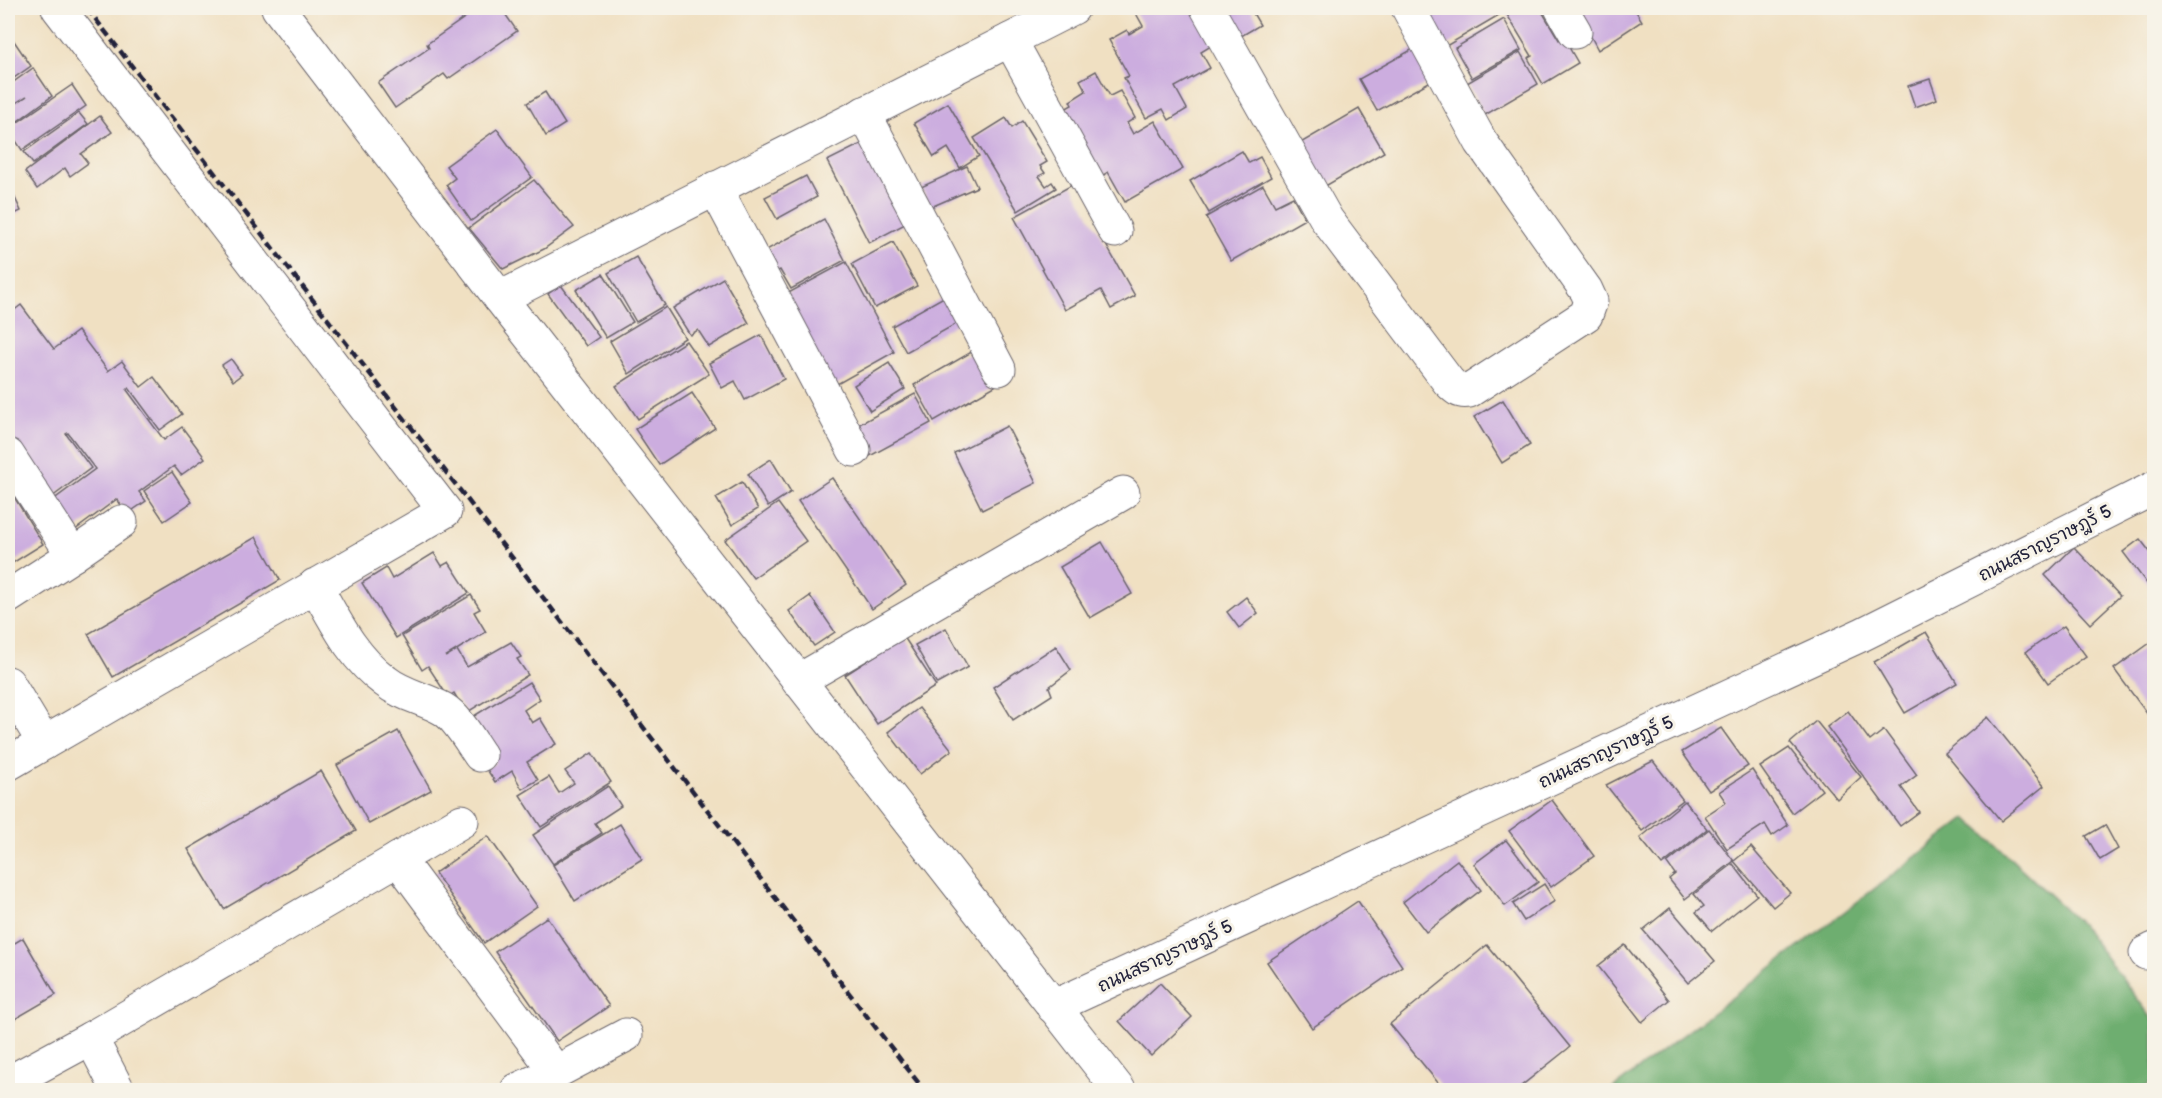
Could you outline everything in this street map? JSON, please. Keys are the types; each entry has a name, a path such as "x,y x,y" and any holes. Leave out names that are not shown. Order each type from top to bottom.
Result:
{"street":[{"path":"8,764 445,511 58,8"},
{"path":"278,8 500,298 1119,1090"},
{"path":"500,298 1072,8"},
{"path":"1207,8 1327,220 1448,381 1457,390 1463,392 1469,391 1568,329 1586,315 1591,301 1586,290 1481,142 1408,8"},
{"path":"1010,40 1115,231"},
{"path":"864,113 999,369"},
{"path":"715,188 854,450"},
{"path":"8,455 73,555"},
{"name":"ถนนสราญราษฎร์ 5","path":"1053,1007 1863,634 2154,488"},
{"path":"798,681 1123,494"},
{"path":"8,597 121,522"},
{"path":"315,585 346,640 364,664 394,688 445,709 465,732 480,755"},
{"path":"8,683 44,743"},
{"path":"8,1083 91,1038 462,821"},
{"path":"398,859 556,1072"},
{"path":"517,1090 626,1035"},
{"path":"91,1038 118,1090"}],"green space":[{"path":"1967,818 2081,924 2154,1021 2154,1081 2142,1090 1611,1090"}],"building":[{"path":"466,8 501,8 517,31 448,79 444,74 395,108 378,83 429,48 427,44 470,14"},
{"path":"1133,8 1196,8 1216,43 1201,52 1210,68 1175,87 1187,109 1169,120 1163,109 1146,118 1124,78 1129,76 1109,40 1127,30 1129,34 1143,26"},
{"path":"1211,8 1250,8 1260,25 1236,39"},
{"path":"1440,8 1501,8 1504,12 1441,49 1422,18"},
{"path":"1503,8 1540,8 1559,40 1563,37 1578,63 1543,84 1528,58 1532,56"},
{"path":"1576,8 1634,8 1642,21 1598,50"},
{"path":"1504,19 1521,50 1472,78 1455,48"},
{"path":"10,35 31,66 8,82 8,36"},
{"path":"1413,49 1431,81 1377,111 1359,79"},
{"path":"1520,52 1538,84 1485,115 1467,83"},
{"path":"33,68 52,96 8,128 8,109 27,96 8,108 8,86"},
{"path":"1096,71 1110,96 1120,91 1135,118 1127,123 1133,134 1155,121 1183,169 1125,202 1108,172 1097,179 1063,110 1072,105 1070,101 1086,91 1080,80"},
{"path":"1930,79 1937,99 1915,107 1908,86"},
{"path":"72,85 86,106 22,150 8,129"},
{"path":"545,92 565,124 546,136 527,103"},
{"path":"948,103 979,156 960,168 948,148 934,157 914,123"},
{"path":"1359,109 1384,152 1322,188 1297,145"},
{"path":"79,113 88,124 33,164 24,152"},
{"path":"100,116 112,132 81,154 88,163 70,176 65,168 37,189 25,172"},
{"path":"1006,118 1012,128 1022,121 1047,162 1040,166 1045,173 1039,176 1046,186 1052,182 1056,188 1018,211 974,138"},
{"path":"497,129 532,177 471,221 446,185 455,178 446,166"},
{"path":"865,142 907,223 869,243 827,161"},
{"path":"1242,151 1249,163 1260,157 1271,177 1209,213 1190,181"},
{"path":"967,166 977,187 931,207 921,187"},
{"path":"806,176 817,197 777,219 765,197"},
{"path":"534,180 574,227 544,249 503,269 469,228"},
{"path":"8,183 21,211 8,217"},
{"path":"1072,185 1135,296 1111,309 1101,290 1065,310 1014,217"},
{"path":"1263,185 1275,206 1293,197 1305,219 1231,261 1206,217"},
{"path":"824,219 845,260 791,289 780,270 768,276 757,255"},
{"path":"893,242 917,286 875,308 852,264"},
{"path":"636,257 665,305 636,322 608,273"},
{"path":"846,262 894,352 830,388 781,297"},
{"path":"603,274 633,322 606,338 576,290"},
{"path":"723,278 749,323 709,347 698,330 690,335 673,308"},
{"path":"561,285 599,337 586,346 548,294"},
{"path":"949,294 963,320 906,352 892,326"},
{"path":"21,305 54,349 78,331 108,371 122,361 141,387 154,377 182,414 160,430 129,388 127,390 164,440 182,427 205,458 181,475 174,466 139,492 146,501 127,514 117,499 71,533 49,503 95,469 68,433 66,434 91,468 52,497 8,436 8,315"},
{"path":"666,307 685,338 629,374 610,341"},
{"path":"761,335 784,379 745,400 735,381 722,388 709,363"},
{"path":"686,341 709,374 638,419 616,386"},
{"path":"975,350 995,386 934,421 914,385"},
{"path":"231,359 242,374 233,381 222,365"},
{"path":"889,363 905,389 870,411 854,385"},
{"path":"692,393 715,428 659,465 635,429"},
{"path":"915,394 931,423 870,456 854,427"},
{"path":"1503,400 1530,445 1502,463 1474,417"},
{"path":"1007,426 1036,483 982,510 954,453"},
{"path":"771,459 791,492 768,507 748,474"},
{"path":"172,472 192,502 164,521 144,491"},
{"path":"832,478 906,585 872,609 798,501"},
{"path":"742,482 758,509 732,525 716,498"},
{"path":"8,487 43,544 11,564 8,559"},
{"path":"778,503 806,541 753,578 725,540"},
{"path":"256,537 280,580 113,677 88,634"},
{"path":"2140,539 2154,557 2154,593 2123,552"},
{"path":"1102,542 1132,594 1090,618 1060,567"},
{"path":"2074,547 2120,596 2090,624 2045,575"},
{"path":"434,553 442,566 449,562 469,593 396,638 362,583 386,568 392,579"},
{"path":"471,595 480,609 474,612 486,632 445,657 457,650 467,667 511,642 521,657 517,659 528,675 466,713 454,693 448,697 428,666 422,670 402,636"},
{"path":"810,596 835,632 814,646 789,611"},
{"path":"1246,597 1258,613 1239,628 1227,612"},
{"path":"2064,626 2086,656 2048,683 2026,652"},
{"path":"946,628 968,667 937,684 915,645"},
{"path":"1926,632 1957,683 1905,713 1874,662"},
{"path":"904,637 936,686 877,724 845,675"},
{"path":"2150,643 2154,649 2154,711 2148,715 2114,669"},
{"path":"1056,646 1071,670 1049,687 1052,695 1013,720 993,687"},
{"path":"529,682 540,699 524,710 532,723 540,718 556,744 527,762 538,780 522,789 512,771 495,782 486,768 495,763 474,730 474,716"},
{"path":"919,708 952,750 920,774 888,732"},
{"path":"1848,711 1870,741 1884,730 1917,775 1901,787 1919,812 1900,826 1827,727"},
{"path":"1988,717 2044,786 2001,821 1945,753"},
{"path":"1816,721 1861,777 1837,799 1790,743"},
{"path":"1721,728 1748,766 1709,791 1682,752"},
{"path":"398,731 431,790 369,824 337,765"},
{"path":"1789,748 1822,790 1792,813 1760,767"},
{"path":"592,753 611,782 541,827 520,795 549,777 559,793 574,783 565,771"},
{"path":"1653,761 1683,800 1642,831 1606,785"},
{"path":"1752,770 1788,825 1772,836 1765,824 1727,849 1705,816 1726,802 1719,792"},
{"path":"321,771 356,831 224,909 188,849"},
{"path":"608,786 621,806 595,823 602,833 553,864 533,835"},
{"path":"1552,800 1594,856 1551,887 1509,831"},
{"path":"1685,801 1707,829 1662,865 1640,838"},
{"path":"620,824 642,859 575,901 553,865"},
{"path":"2105,825 2118,849 2100,860 2086,836"},
{"path":"1709,829 1734,861 1685,899 1669,879 1675,874 1667,863"},
{"path":"488,836 537,906 484,943 435,873"},
{"path":"1506,840 1538,882 1505,906 1474,864"},
{"path":"1751,847 1790,893 1773,907 1734,861"},
{"path":"1457,860 1481,890 1426,932 1403,902"},
{"path":"1733,864 1757,895 1712,931 1696,912 1704,906 1694,894"},
{"path":"1544,884 1555,901 1524,921 1513,904"},
{"path":"1358,901 1402,966 1312,1028 1267,962"},
{"path":"1670,908 1715,961 1688,983 1643,930"},
{"path":"547,917 609,1006 557,1041 495,952"},
{"path":"23,938 56,995 8,1023 8,947"},
{"path":"1487,945 1570,1047 1516,1090 1444,1090 1390,1024"},
{"path":"1625,945 1669,1000 1642,1022 1598,966"},
{"path":"1160,983 1192,1017 1151,1056 1119,1021"}],"railway":[{"path":"87,8 924,1090"}]}
